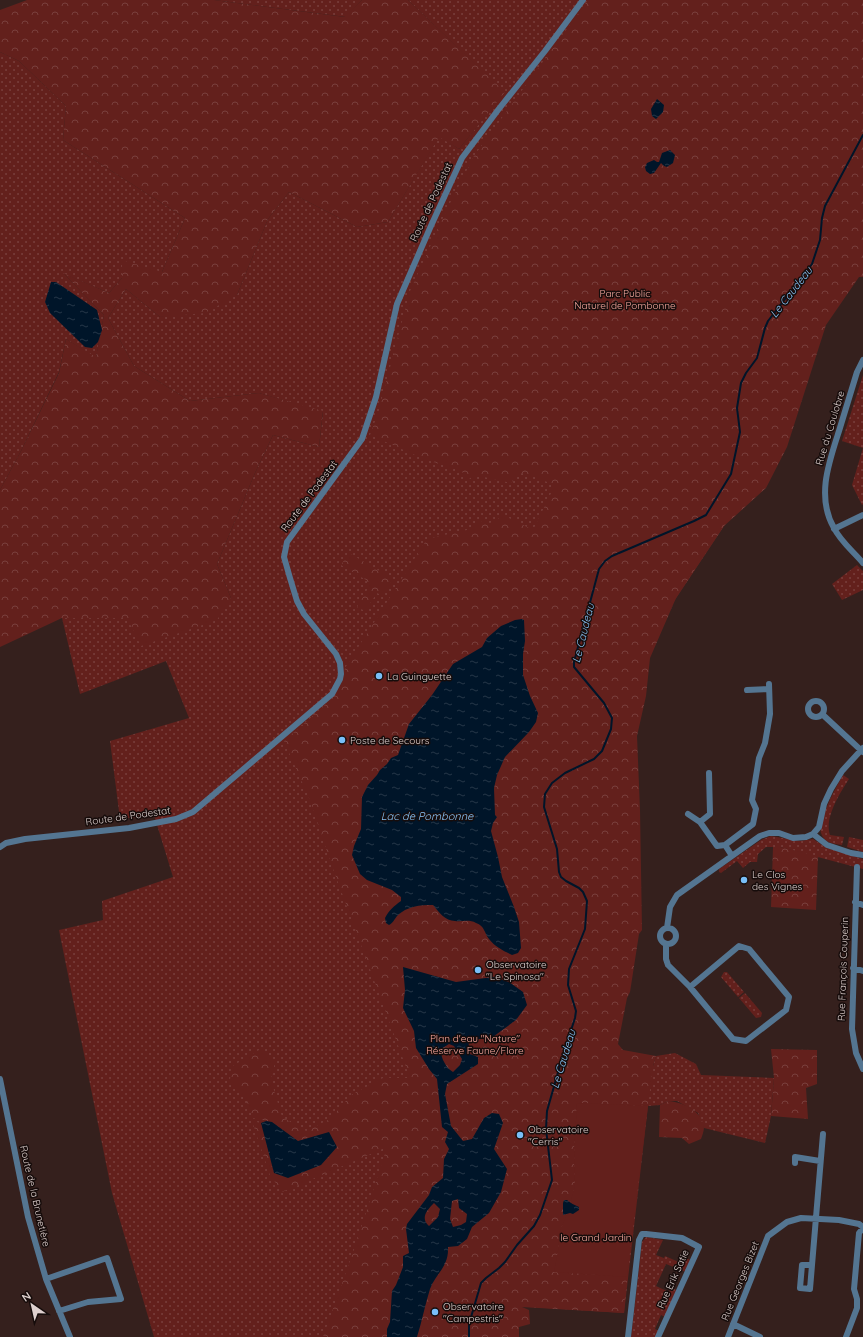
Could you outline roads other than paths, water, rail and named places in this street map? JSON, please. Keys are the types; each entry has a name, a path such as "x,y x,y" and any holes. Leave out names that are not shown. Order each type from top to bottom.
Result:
{"street":[{"name":"Route de Podestat","path":"0,847 6,843 25,839 129,828 176,819 193,812 332,694 340,679 340,663 336,654 304,614 297,601 284,557 287,542 362,439 376,397 397,304 462,158 498,110 546,51 583,0"},
{"name":"Rue du Coulobre","path":"863,360 857,372 828,464 825,482 828,514 834,529 846,545 863,563"},
{"path":"834,529 863,515"},
{"path":"688,814 700,822 717,846 725,846 753,824 756,809 752,800 759,758 765,743 770,714 769,686 748,690"},
{"path":"690,987 739,946 749,949 789,997 786,1010 746,1041 733,1039 679,974 668,965 666,959 666,944 662,941 660,936 662,931 667,928 670,907 677,895 760,836 769,833 779,833 793,838 806,837 814,834 819,827 824,804 831,789 842,771 862,750 822,714"},
{"path":"700,822 710,814 709,773"},
{"path":"814,834 827,845 851,853 863,855"},
{"path":"725,846 732,856"},
{"name":"Rue François Couperin","path":"857,867 852,1029 856,1053 863,1069"},
{"path":"855,902 863,905"},
{"path":"666,944 673,942 676,935 674,931 667,928"},
{"path":"853,968 863,971"},
{"name":"Route de la Brunetière","path":"0,1079 28,1217 46,1279 70,1337"},
{"path":"812,1265 823,1134"},
{"path":"795,1163 795,1157 820,1161"},
{"name":"Rue Georges Bizet","path":"728,1337 768,1236 787,1222 801,1218 839,1220 859,1224 863,1227"},
{"path":"846,1337 857,1308 854,1289 859,1233 863,1227"},
{"name":"Rue Erik Satie","path":"628,1337 639,1240 642,1234 646,1234 682,1238 699,1247 658,1337"},
{"path":"46,1279 107,1258 120,1299 88,1302 59,1311"},
{"path":"857,1308 863,1311"},
{"path":"733,1324 760,1337"}],"water":[{"path":"657,99 664,105 663,112 656,119 652,116 651,109"},
{"path":"670,150 675,155 673,163 667,167 661,163 654,173 650,174 646,171 645,167 647,163 654,160 659,162 662,153"},
{"path":"51,282 56,282 97,310 102,330 98,342 92,348 85,347 50,313 45,302"},
{"name":"Lac de Pombonne","path":"515,620 524,620 525,641 523,654 523,675 538,713 536,722 529,732 505,757 497,775 494,788 495,815 497,817 493,823 491,831 502,877 519,922 521,948 518,953 512,955 491,942 479,924 471,921 451,921 442,916 433,905 409,908 397,916 389,925 386,923 385,918 392,908 401,901 401,897 392,890 367,880 360,874 352,855 361,829 362,797 368,785 380,770 391,758 398,755 409,724 432,695 453,664 482,647 487,638 501,626"},
{"path":"403,967 456,982 493,977 509,982 523,992 527,1005 516,1020 490,1039 468,1039 470,1054 478,1057 478,1064 447,1084 445,1094 451,1126 463,1141 472,1139 484,1118 492,1113 499,1114 503,1123 494,1149 507,1169 501,1192 489,1213 472,1227 467,1239 458,1246 448,1247 448,1254 444,1265 430,1289 417,1337 387,1337 387,1329 390,1322 392,1291 403,1267 403,1256 409,1253 406,1229 407,1224 429,1195 432,1187 443,1178 444,1159 449,1149 445,1142 448,1132 442,1127 437,1079 416,1048 414,1031 403,1008 405,990","holes":["449,1044 454,1046 462,1059 460,1065 453,1072 446,1065 441,1052 441,1049","458,1199 459,1208 467,1214 466,1222 453,1227 450,1219 452,1201","434,1203 440,1209 438,1217 429,1226 425,1220 427,1211"]},
{"path":"266,1121 272,1122 298,1141 329,1132 337,1147 321,1165 288,1178 274,1173 261,1123"},
{"path":"564,1200 567,1200 579,1207 579,1210 573,1214 570,1213 563,1215"}],"waterway":[{"name":"Le Caudeau","path":"469,1337 469,1324 481,1283 505,1262 517,1245 534,1226 540,1215 552,1180 546,1129 547,1111 575,1018 576,1011 568,985 569,969 585,929 587,901 583,892 579,888 561,877 559,872 557,849 544,807 545,794 552,783 565,773 594,759 602,751 611,729 612,718 604,703 574,667 574,662 599,569 605,561 612,556 706,515 731,474 740,432 737,408 741,383 757,358 768,321 812,264 820,240 822,218 825,206 863,135"}],"place":[{"name":"La Guinguette","path":"379,676"},
{"name":"Poste de Secours","path":"342,740"},
{"name":"Le Clos des Vignes","path":"744,880"},
{"name":"Observatoire \"Le Spinosa\"","path":"478,970"},
{"name":"Observatoire \"Cerris\"","path":"520,1135"},
{"name":"Observatoire \"Campestris\"","path":"435,1312"}],"park label":[{"name":"Parc Public Naturel de Pombonne","path":"625,298"},
{"name":"Plan d'eau \"Nature\" Réserve Faune/Flore","path":"475,1044"},
{"name":"le Grand Jardin","path":"596,1237"}]}
